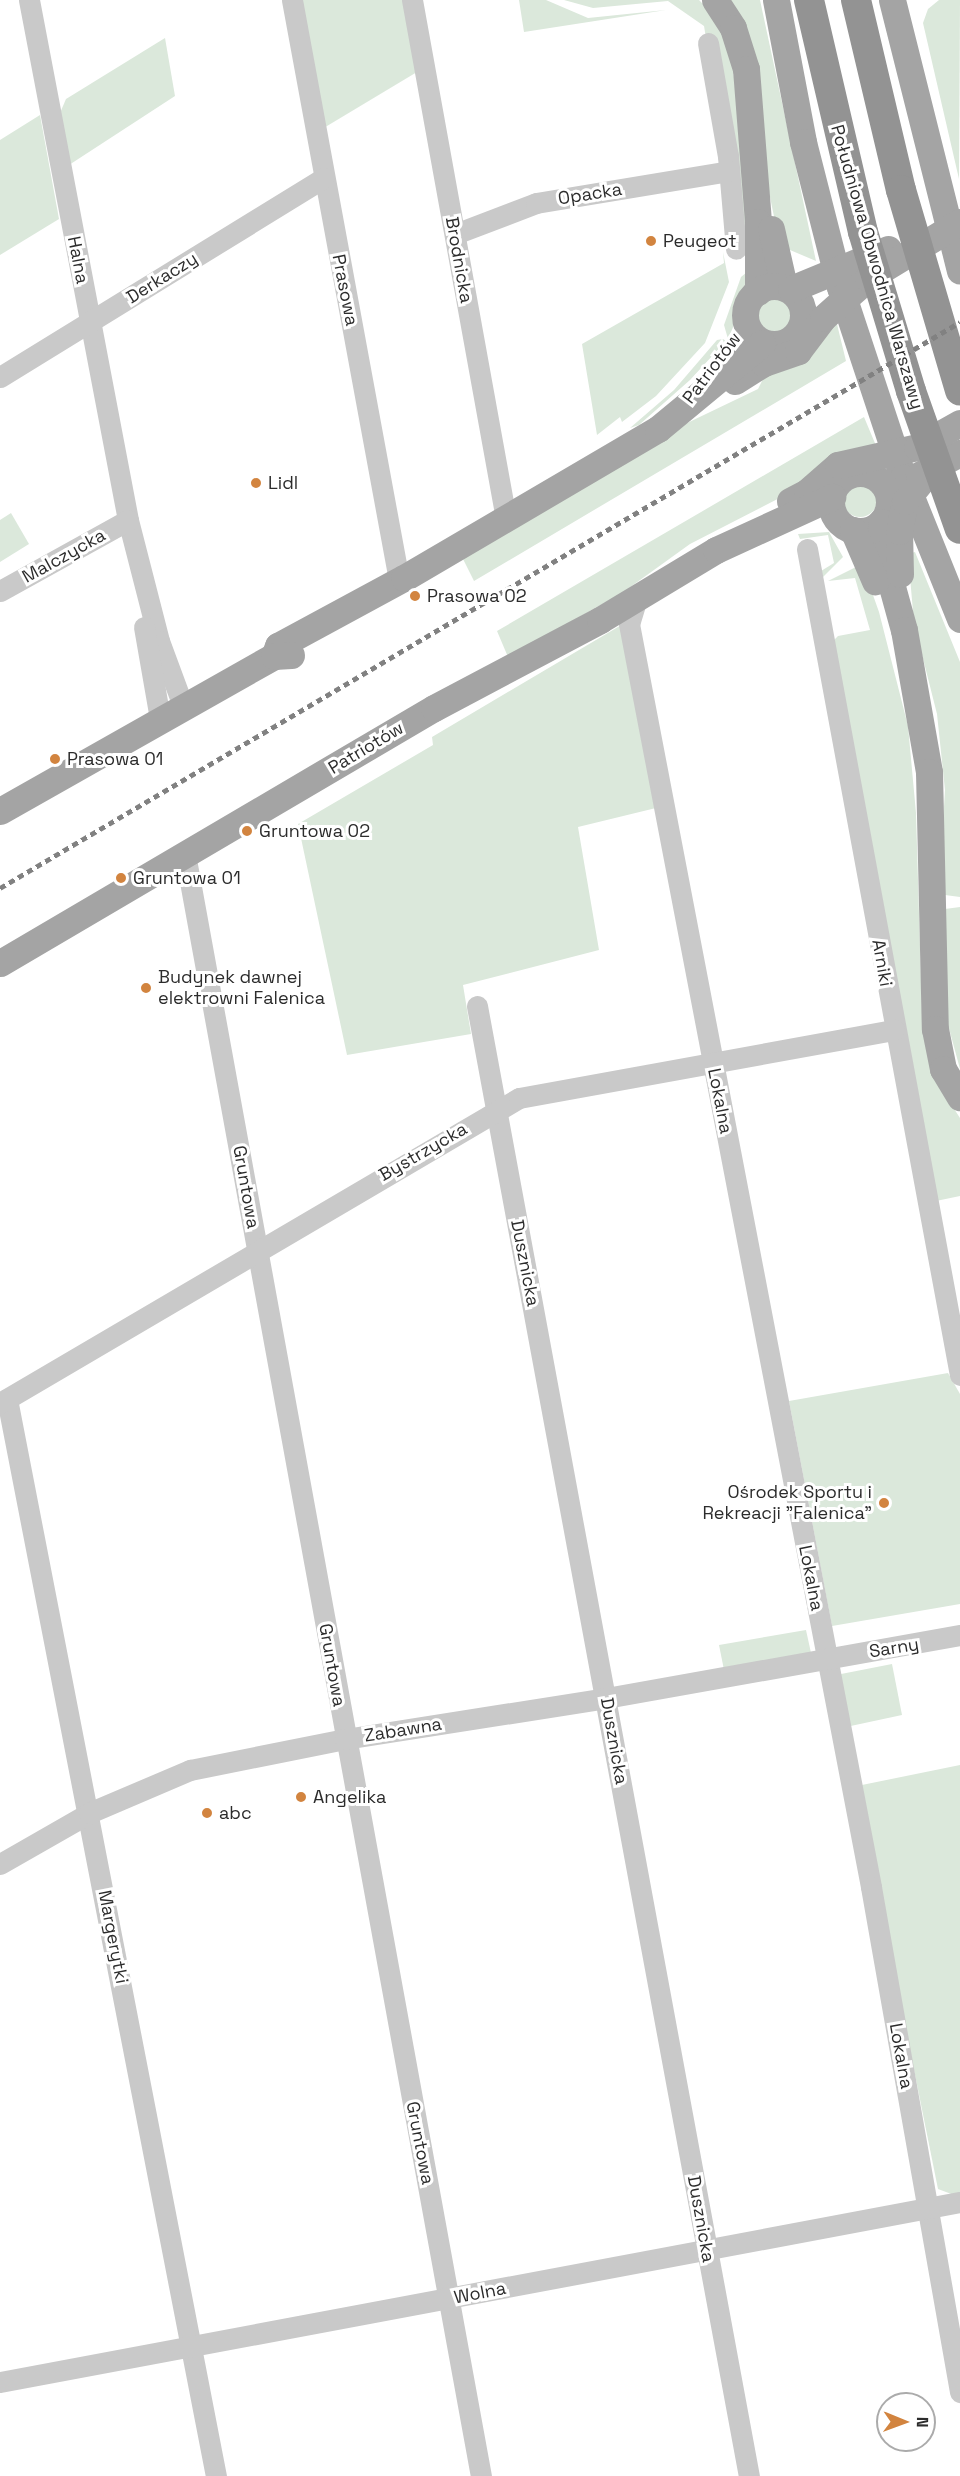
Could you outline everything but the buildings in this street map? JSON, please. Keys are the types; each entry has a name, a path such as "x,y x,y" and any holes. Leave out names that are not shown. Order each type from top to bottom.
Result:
{"highway":[{"name":"Południowa Obwodnica Warszawy","path":"809,0 866,242 911,391 960,529"},
{"path":"856,0 901,190 960,391"}],"main road":[{"path":"715,0 740,46 778,289 804,313"},
{"path":"776,0 803,142 840,287 903,477 960,619"},
{"path":"892,0 960,272"},
{"path":"960,206 888,249 826,294 804,313 797,333 790,340 753,334 747,306 778,289 826,294 868,278 960,222"},
{"path":"679,412 764,363 798,351 826,294"},
{"name":"Patriotów","path":"0,810 274,656 289,656 336,629 390,586 506,519 679,412 753,334"},
{"path":"960,423 917,447 886,493 883,554 901,614 929,771 935,1029 943,1069 960,1097"},
{"path":"886,493 960,433"},
{"path":"736,542 769,512 807,492 838,465 886,493 905,501 928,471 960,453"},
{"path":"886,493 862,473 848,475 837,484 841,516 872,573 921,716"},
{"name":"Patriotów","path":"0,963 434,708 600,620 736,542 841,516 871,529 886,493"}],"street":[{"name":"Halna","path":"29,0 128,520 160,719"},
{"name":"Prasowa","path":"292,0 324,178 390,586"},
{"name":"Brodnicka","path":"412,0 506,519"},
{"path":"708,43 729,171 736,249"},
{"name":"Opacka","path":"454,234 536,203 729,171"},
{"name":"Derkaczy","path":"0,377 324,178"},
{"name":"Halna","path":"128,520 156,630 183,706"},
{"name":"Malczycka","path":"0,591 128,520"},
{"name":"Arniki","path":"807,549 894,1030 960,1375"},
{"name":"Lokalna","path":"637,598 629,624 827,1659 960,2392"},
{"path":"600,620 629,624"},
{"name":"Gruntowa","path":"185,854 481,2476"},
{"name":"Dusznicka","path":"477,1006 749,2476"},
{"name":"Bystrzycka","path":"3,1401 496,1109 519,1098 894,1030"},
{"name":"Margerytki","path":"3,1401 89,1813 216,2476"},
{"name":"Sarny","path":"827,1659 960,1635"},
{"name":"Zabawna","path":"0,1864 89,1813 190,1770 345,1739 606,1698 827,1659"},
{"name":"Wolna","path":"0,2382 960,2202"}],"green space":[{"path":"299,0 404,0 417,72 322,129"},
{"path":"519,0 546,0 588,18 666,10 524,32"},
{"path":"564,0 699,0 710,11 724,36 733,68 753,253 742,255 704,26 668,1 593,8"},
{"path":"730,0 760,0 816,261 790,250 781,251"},
{"path":"939,0 960,0 959,179 923,23 928,9"},
{"path":"165,38 175,96 69,165 60,113 66,99"},
{"path":"40,115 59,219 0,255 0,140"},
{"path":"723,252 729,282 705,343 656,396 622,422 620,417 597,435 582,344 724,263"},
{"path":"747,272 749,290 728,339 724,325 741,277"},
{"path":"775,299 787,304 792,316 787,328 775,333 763,328 758,316 763,304"},
{"path":"836,320 846,361 474,581 461,555 683,425 758,389 763,379"},
{"path":"717,340 726,341 690,380 639,425 630,428 674,390"},
{"path":"864,417 877,448 690,544 622,593 508,657 497,631"},
{"path":"860,483 872,488 877,500 872,512 860,517 848,512 843,500 848,488"},
{"path":"11,513 29,544 0,562 0,520"},
{"path":"829,532 843,557 823,577 821,571 834,563 828,535 800,539 798,534"},
{"path":"915,552 960,662 960,897 945,895 941,857 945,790 937,714 914,623 908,554"},
{"path":"862,564 879,612 908,726 916,813 922,1014 936,1081 960,1118 960,1196 936,1201 832,642 838,636 870,630 855,578 828,581"},
{"path":"623,624 656,808 578,827 599,950 463,985 471,1034 347,1055 298,824 433,745 432,737"},
{"path":"960,907 960,1069 947,1021 945,909"},
{"name":"Ośrodek Sportu i Rekreacji \"Falenica\"","path":"948,1373 960,1394 960,1604 832,1626 789,1401"},
{"path":"806,1630 811,1653 724,1670 719,1645"},
{"path":"892,1664 902,1715 846,1727 836,1675"},
{"path":"960,1765 960,2193 954,2195 938,2189 857,1786"}],"railway":[{"path":"0,888 960,322"}],"place":[{"name":"Peugeot","path":"651,241"},
{"name":"Lidl","path":"256,483"},
{"name":"Prasowa 02","path":"415,596"},
{"name":"Prasowa 01","path":"55,759"},
{"name":"Gruntowa 02","path":"247,831"},
{"name":"Gruntowa 01","path":"121,878"},
{"name":"Budynek dawnej elektrowni Falenica","path":"146,988"},
{"name":"Ośrodek Sportu i Rekreacji \"Falenica\"","path":"884,1503"},
{"name":"Angelika","path":"301,1797"},
{"name":"abc","path":"207,1813"}]}
